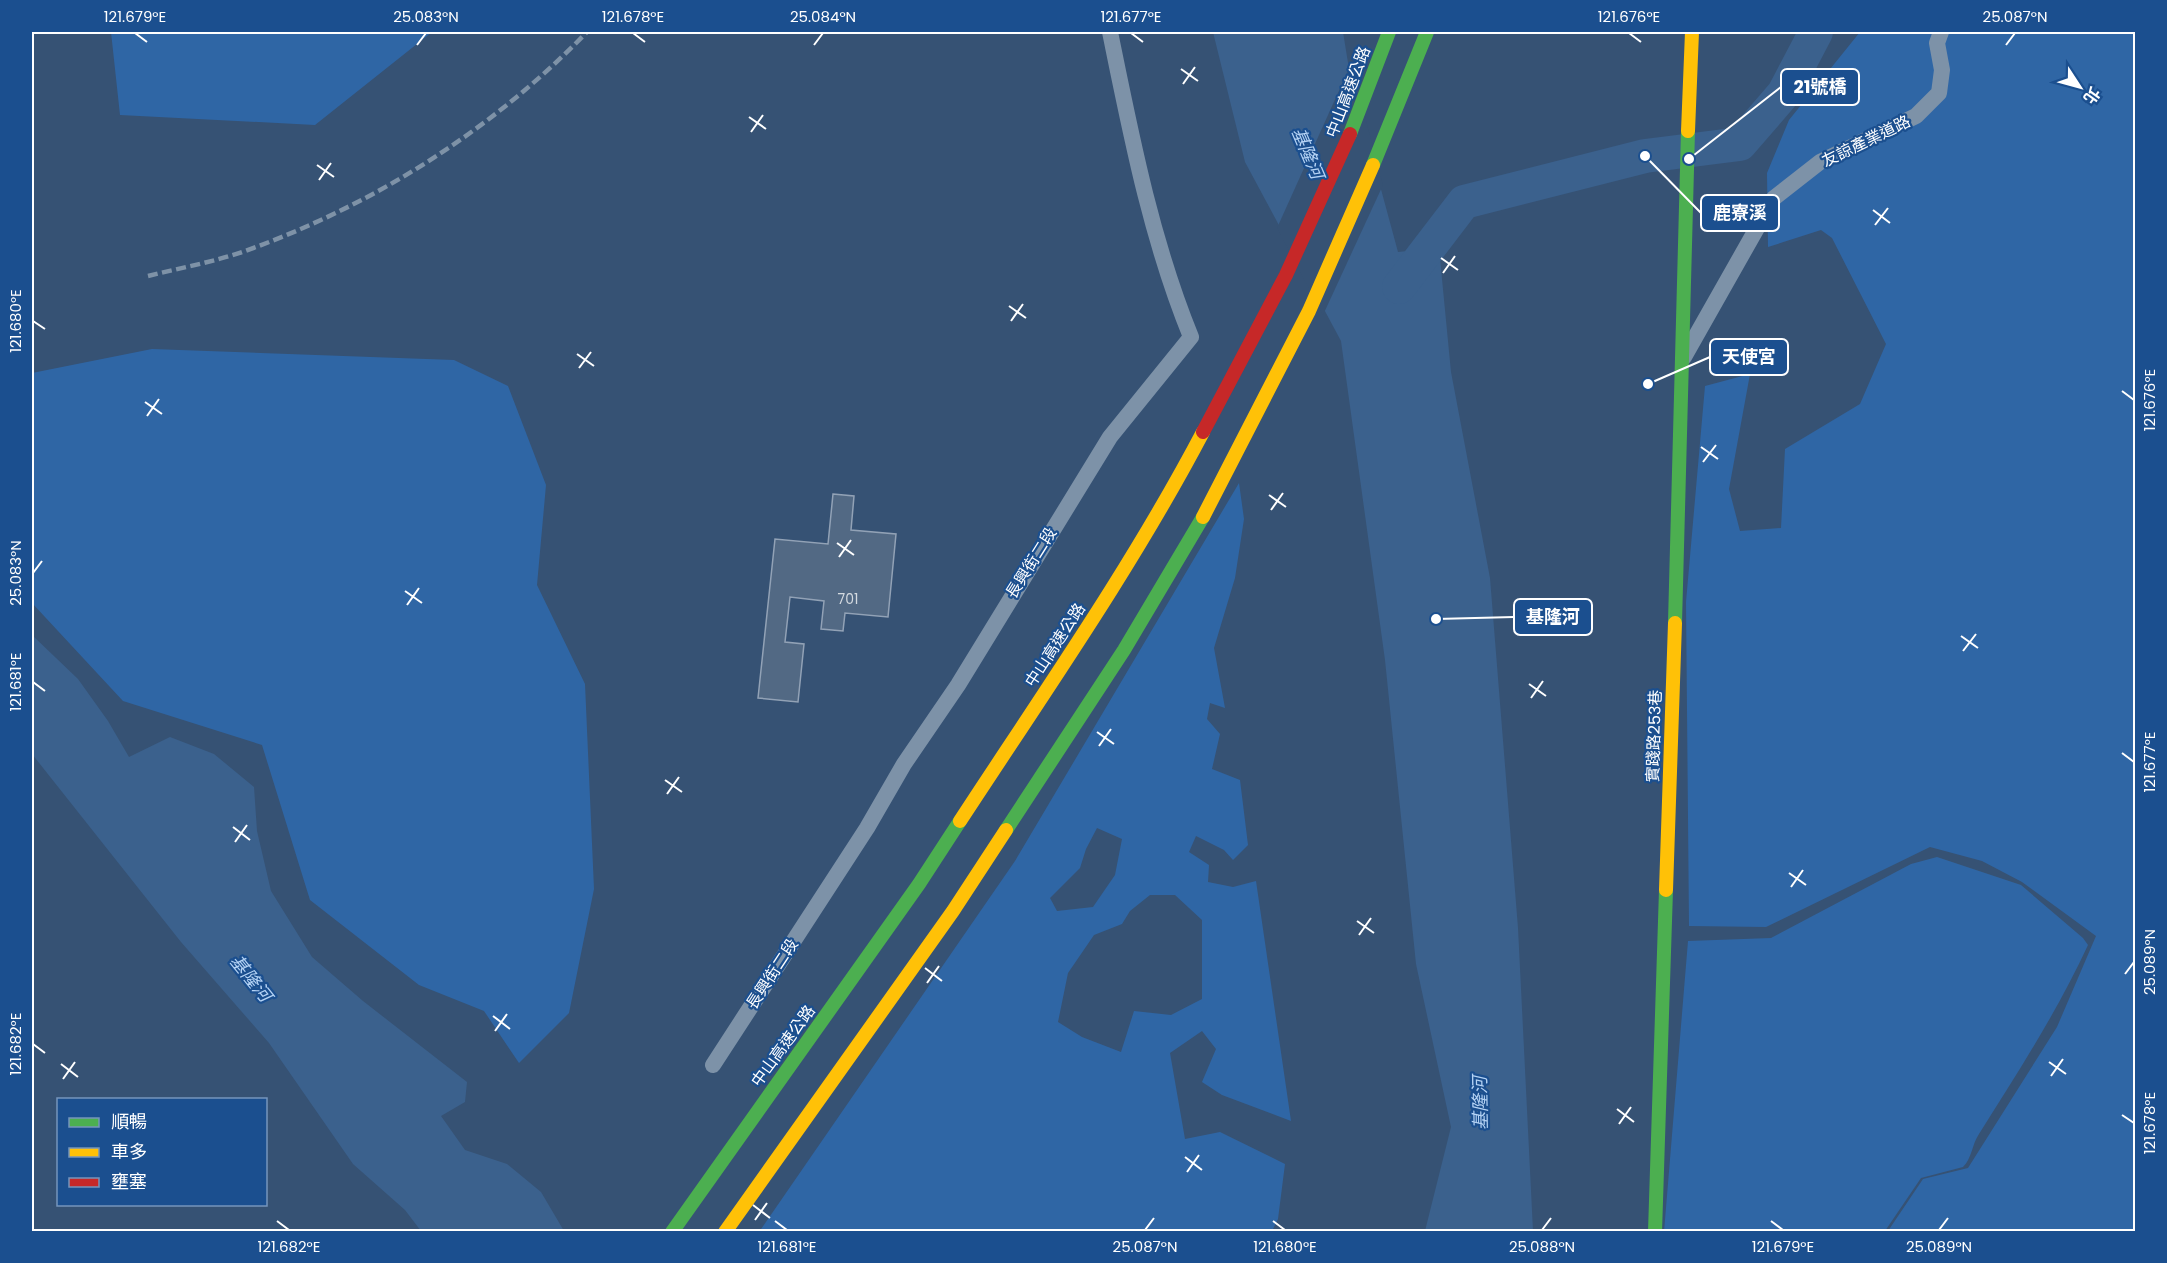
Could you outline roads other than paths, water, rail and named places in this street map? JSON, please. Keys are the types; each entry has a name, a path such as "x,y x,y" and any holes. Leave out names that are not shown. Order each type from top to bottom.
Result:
{"main road":[{"name":"中山高速公路","path":"672,1232 919,884 1087,627 1184,468 1286,275 1353,128 1389,32"},
{"path":"725,1232 953,911 1124,650 1215,496 1309,310 1379,151 1426,32"},
{"name":"實踐路253巷","path":"1655,1232 1683,360 1683,242 1692,32"}],"street":[{"name":"長興街二段","path":"713,1065 867,828 904,764 957,685 1110,437 1191,337 1164,262 1152,220 1132,140 1110,32"},
{"name":"友諒產業道路","path":"1683,360 1774,198 1820,162 1916,117 1939,93 1942,70 1937,43 1941,32"},
{"path":"1683,290 1692,310 1702,312 1714,305"}],"water":[{"name":"基隆河","path":"1213,32 1343,32 1350,75 1398,252 1439,248 1451,372 1490,578 1518,928 1533,1231 1425,1231 1451,1127 1416,964 1385,660 1341,341 1245,162"},
{"name":"基隆河","path":"32,635 78,679 108,721 129,757 170,737 214,754 254,787 257,831 271,891 312,957 363,1001 467,1082 465,1102 441,1116 465,1150 507,1164 541,1192 564,1231 421,1231 405,1210 353,1164 269,1043 181,942 32,754"}],"waterway":[{"path":"1399,287 1464,202 1645,156 1740,144 1784,93 1816,32"}],"railway":[{"path":"148,276 245,251 340,211 385,187 429,161 512,101 587,32"}],"place":[{"name":"鹿寮溪","path":"1645,156"},
{"name":"21號橋","path":"1689,159"},
{"name":"天使宮","path":"1648,384"},
{"name":"基隆河","path":"1436,619"}]}
